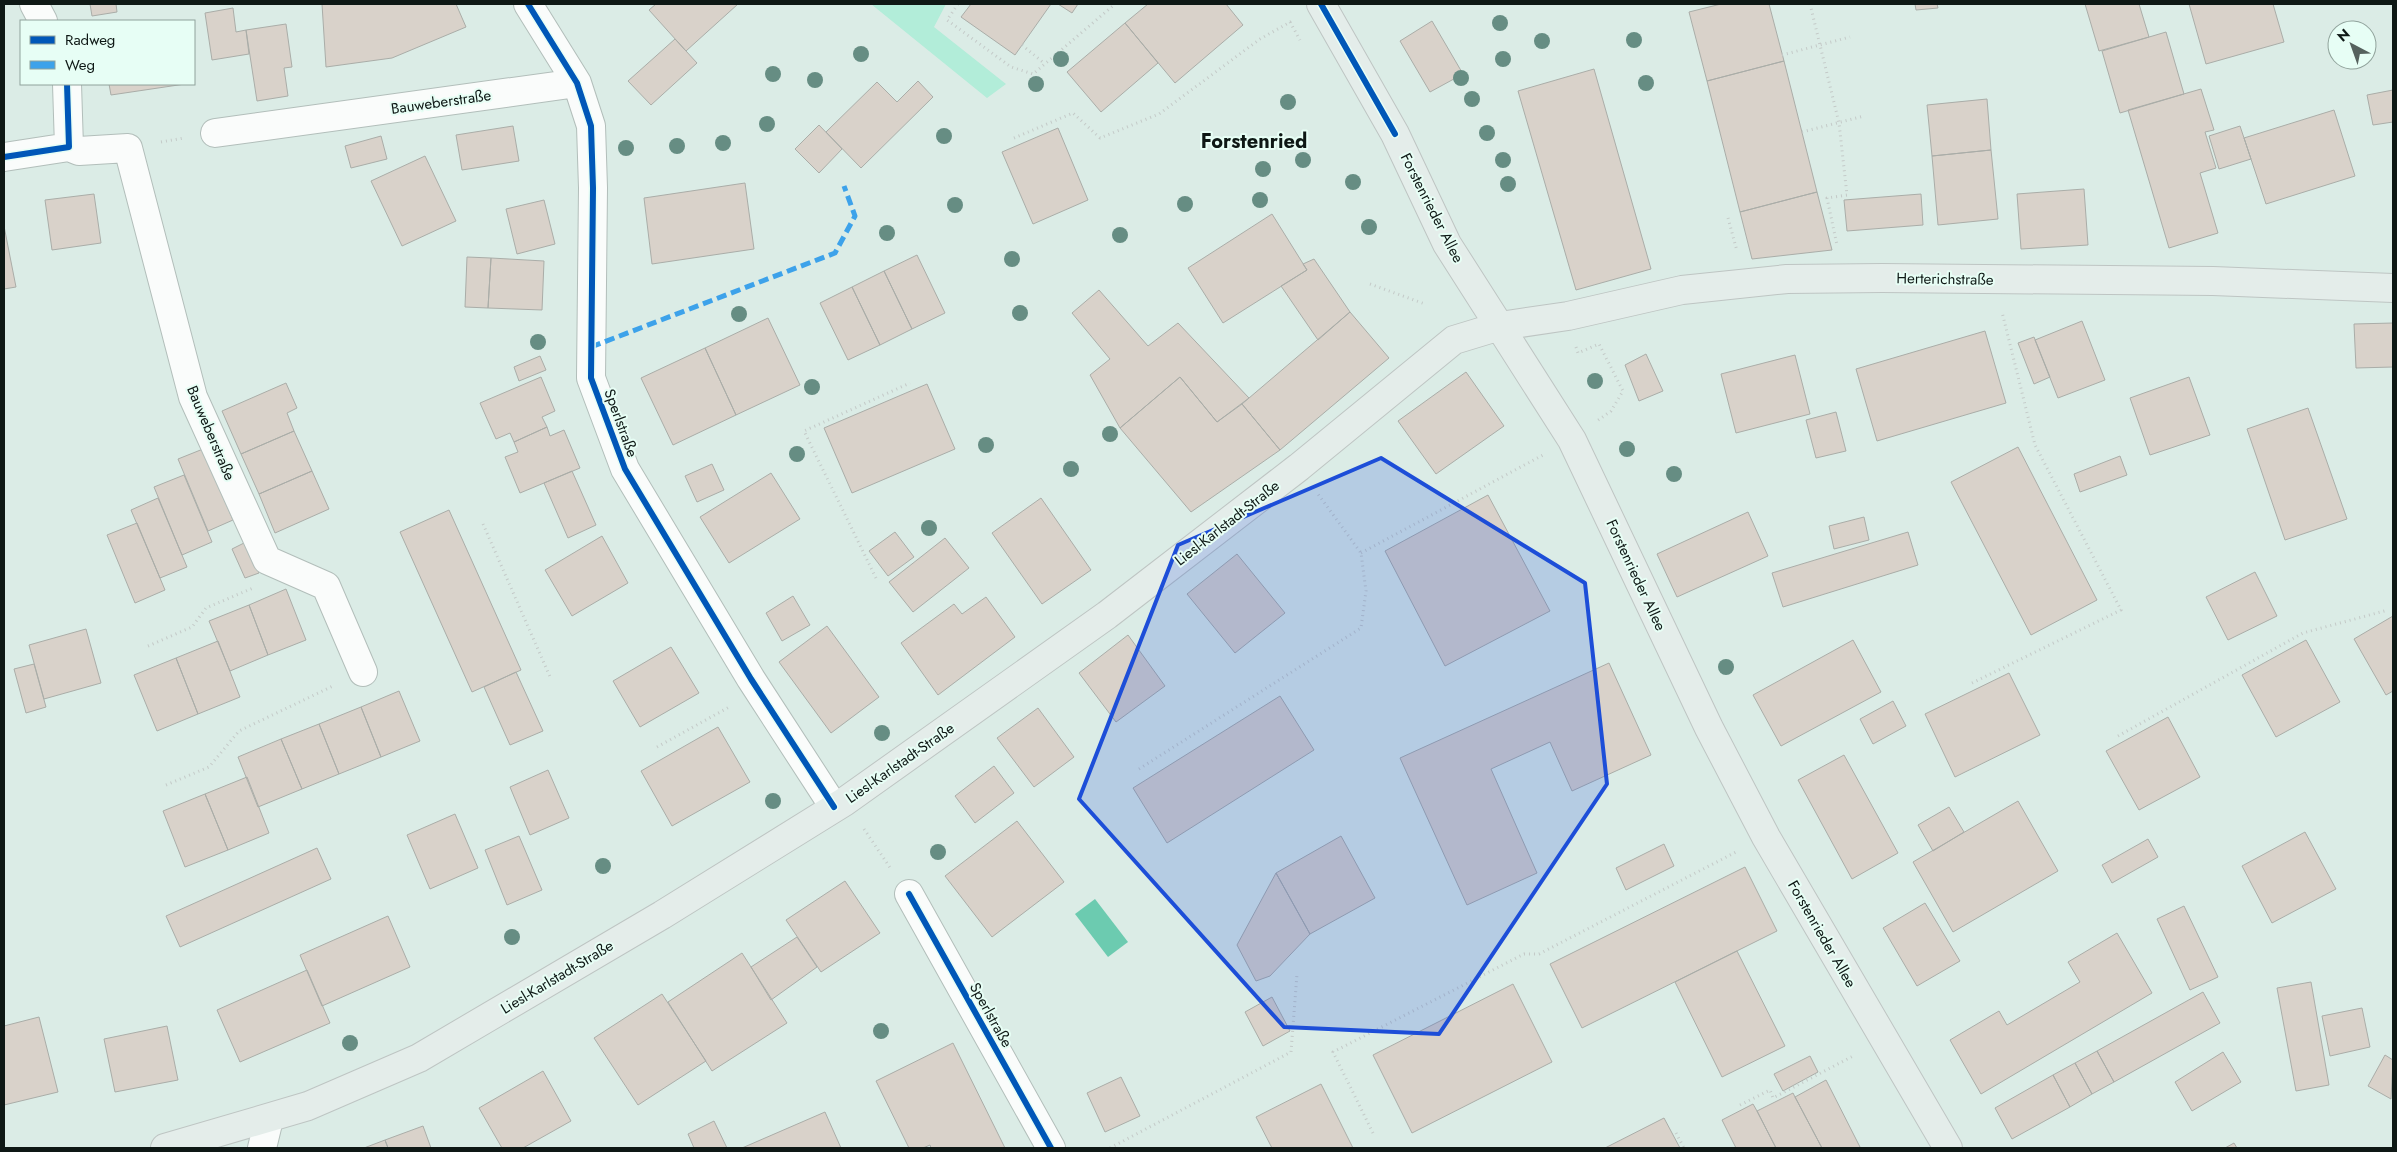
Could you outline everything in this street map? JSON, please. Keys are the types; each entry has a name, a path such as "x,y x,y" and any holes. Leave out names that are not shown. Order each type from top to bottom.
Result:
{"main road":[{"name":"Forstenrieder Allee","path":"1321,4 1395,134 1447,244 1572,440 1709,728 1766,837 1948,1148"},
{"name":"Herterichstraße","path":"1500,326 1568,316 1682,290 1788,280 1840,278 2213,281 2393,288"},
{"name":"Liesl-Karlstadt-Straße","path":"165,1148 269,1119 317,1102 420,1058 662,915 839,805 1107,615 1299,468 1454,340 1500,326"}],"street":[{"path":"34,4 42,20"},
{"name":"Sperlstraße","path":"528,4 577,83 591,126 593,188 591,378 625,469 759,691 839,805"},
{"name":"Bauweberstraße","path":"215,133 577,83"},
{"path":"67,85 69,146"},
{"path":"4,157 69,146 79,151 128,148"},
{"name":"Bauweberstraße","path":"128,148 193,397 267,560 295,570 326,586 363,672"},
{"name":"Sperlstraße","path":"909,894 1051,1148"},
{"path":"262,1148 269,1119"}],"path":[{"path":"958,4 947,20 1011,67 1033,74 1115,4"},
{"path":"1014,138 1073,113 1100,138 1159,114 1260,39 1321,4"},
{"path":"1810,4 1839,123 1847,195 1827,198 1836,235 1840,278"},
{"path":"1290,22 1300,40"},
{"path":"1782,54 1850,37"},
{"path":"1022,45 1045,64"},
{"path":"1802,132 1864,116"},
{"path":"128,148 215,133"},
{"path":"1972,683 2121,610 2036,444 1994,280"},
{"path":"1370,284 1425,304"},
{"path":"1361,553 1572,440 1611,412 1623,391 1598,344 1578,353 1568,316"},
{"path":"876,578 804,431 910,383"},
{"path":"1140,769 1362,628 1366,592 1361,553 1299,468"},
{"path":"483,524 551,679"},
{"path":"148,646 192,627 206,608 295,570"},
{"path":"2118,736 2303,633 2388,610"},
{"path":"166,785 209,767 239,731 363,672"},
{"path":"657,746 759,691"},
{"path":"839,805 909,894"},
{"path":"1373,1132 1333,1052 1524,954 1539,954 1766,837"},
{"path":"1110,1148 1291,1052 1297,974"},
{"path":"1740,1105 1770,1090 1773,1098 1884,1040"},
{"path":"1676,1133 1684,1148"}],"highlighted area":[{"path":"1381,458 1585,583 1607,784 1439,1034 1284,1027 1079,799 1178,545"}],"shaded area":[{"path":"871,4 946,4 934,27 1006,84 987,98"},
{"path":"1095,899 1128,942 1108,957 1075,914"}],"building":[{"path":"90,4 116,4 117,12 92,16"},
{"path":"322,4 456,4 466,27 392,58 326,67"},
{"path":"656,4 738,4 686,51 649,10"},
{"path":"971,4 1051,4 1015,55 961,17"},
{"path":"1058,4 1078,4 1072,13"},
{"path":"1148,4 1226,4 1243,25 1175,83 1125,23"},
{"path":"1721,4 1769,4 1784,61 1707,81 1689,12"},
{"path":"1915,4 1937,4 1938,8 1916,10"},
{"path":"2085,4 2139,4 2149,37 2099,51"},
{"path":"2189,4 2273,4 2284,42 2206,64"},
{"path":"233,8 236,32 246,30 249,54 212,60 205,13"},
{"path":"1432,21 1463,74 1430,92 1400,41"},
{"path":"1125,23 1158,63 1101,112 1067,72"},
{"path":"286,24 292,67 284,68 288,96 257,101 246,30"},
{"path":"2166,32 2184,94 2120,113 2102,51"},
{"path":"675,39 697,63 651,105 628,81"},
{"path":"1784,61 1817,192 1740,212 1707,81"},
{"path":"1594,69 1651,269 1576,290 1518,91"},
{"path":"918,81 933,97 861,168 826,132 877,82 897,102"},
{"path":"109,85 178,85 111,95"},
{"path":"2201,89 2214,130 2205,132 2216,168 2200,173 2218,233 2169,248 2128,110"},
{"path":"2393,90 2393,122 2373,125 2367,95"},
{"path":"1987,99 1991,150 1932,156 1927,105"},
{"path":"2334,110 2355,176 2266,204 2244,138"},
{"path":"819,125 842,149 819,173 795,149"},
{"path":"513,126 519,161 462,170 456,135"},
{"path":"2240,126 2251,159 2219,169 2209,136"},
{"path":"1058,128 1088,200 1033,224 1002,152"},
{"path":"381,136 387,159 351,168 345,146"},
{"path":"1991,150 1998,219 1938,225 1932,156"},
{"path":"425,156 456,221 402,246 371,181"},
{"path":"745,183 754,249 652,264 644,198"},
{"path":"2084,189 2088,245 2021,249 2017,194"},
{"path":"1817,192 1832,250 1752,259 1740,212"},
{"path":"94,194 101,243 52,250 45,200"},
{"path":"1921,194 1923,225 1847,231 1844,200"},
{"path":"544,200 555,244 517,254 506,209"},
{"path":"1272,214 1307,270 1223,323 1188,268"},
{"path":"4,226 16,287 4,289"},
{"path":"917,255 945,313 912,329 884,271"},
{"path":"467,257 491,258 488,308 465,307"},
{"path":"491,258 544,261 542,310 488,308"},
{"path":"1314,259 1350,312 1318,340 1281,286 1307,270 1303,264"},
{"path":"884,271 912,329 880,345 852,287"},
{"path":"852,287 880,345 848,360 820,303"},
{"path":"1099,290 1148,346 1178,323 1249,398 1217,422 1180,377 1120,428 1090,375 1110,359 1072,313"},
{"path":"1350,312 1389,358 1280,450 1242,404"},
{"path":"768,318 800,385 736,415 705,348"},
{"path":"2082,321 2105,380 2058,398 2035,340"},
{"path":"2393,323 2393,367 2356,368 2354,324"},
{"path":"1985,331 2006,403 1877,441 1856,369"},
{"path":"2034,337 2050,377 2034,384 2018,343"},
{"path":"705,348 736,415 673,445 641,378"},
{"path":"1646,354 1663,391 1639,401 1625,365"},
{"path":"1795,355 1810,414 1736,433 1721,374"},
{"path":"540,356 546,370 519,381 514,367"},
{"path":"1466,372 1504,426 1436,474 1398,421"},
{"path":"541,377 555,411 542,417 547,427 514,442 510,433 496,439 480,403"},
{"path":"1180,377 1217,422 1242,404 1280,450 1191,512 1120,428"},
{"path":"2189,377 2210,435 2150,455 2130,398"},
{"path":"286,383 297,408 287,413 294,431 241,454 222,411"},
{"path":"927,384 955,449 852,493 824,428"},
{"path":"2308,408 2347,519 2285,540 2247,429"},
{"path":"1836,412 1846,451 1816,458 1806,420"},
{"path":"547,427 550,436 564,430 580,468 520,493 505,457 518,452 514,442"},
{"path":"294,431 312,471 259,494 241,454"},
{"path":"2018,447 2097,600 2031,635 1951,482"},
{"path":"203,449 233,520 208,531 178,459"},
{"path":"2120,456 2127,475 2080,492 2074,474"},
{"path":"712,464 724,490 697,502 685,476"},
{"path":"312,471 329,509 275,533 259,494"},
{"path":"572,471 596,525 568,538 544,483"},
{"path":"771,473 800,519 729,563 700,517"},
{"path":"184,475 212,542 182,555 154,487"},
{"path":"1488,495 1550,611 1445,666 1385,551"},
{"path":"158,498 187,567 160,578 131,510"},
{"path":"1041,498 1091,570 1042,604 992,533"},
{"path":"449,510 521,670 472,692 400,532"},
{"path":"1748,512 1768,556 1677,597 1657,554"},
{"path":"1864,517 1869,540 1834,549 1829,526"},
{"path":"137,523 165,590 135,603 107,535"},
{"path":"895,532 914,557 888,576 869,551"},
{"path":"1908,532 1918,565 1783,607 1772,573"},
{"path":"602,536 628,583 572,616 545,570"},
{"path":"945,538 969,568 913,612 889,582"},
{"path":"246,542 259,573 245,578 232,549"},
{"path":"1237,554 1285,613 1235,653 1187,594"},
{"path":"2255,572 2277,616 2228,640 2206,597"},
{"path":"286,589 306,640 268,655 249,605"},
{"path":"793,596 810,625 782,641 766,613"},
{"path":"986,597 1015,637 938,695 901,643 954,604 962,614"},
{"path":"249,605 268,655 230,671 209,621"},
{"path":"2393,616 2393,691 2386,695 2354,639"},
{"path":"827,626 879,697 831,733 779,662"},
{"path":"86,629 101,683 44,699 29,645"},
{"path":"1128,635 1165,686 1116,722 1079,673"},
{"path":"1853,640 1881,692 1781,746 1753,695"},
{"path":"2306,640 2340,702 2276,737 2242,675"},
{"path":"218,641 240,697 198,714 176,658"},
{"path":"671,647 699,693 640,727 613,681"},
{"path":"176,658 198,714 157,731 134,675"},
{"path":"1609,663 1651,755 1572,791 1550,742 1491,769 1537,873 1467,905 1400,758"},
{"path":"34,664 46,707 26,713 14,669"},
{"path":"516,672 543,731 510,745 484,687"},
{"path":"2009,673 2040,735 1955,777 1925,714"},
{"path":"399,691 420,741 381,757 361,707"},
{"path":"1280,696 1314,750 1167,843 1133,788"},
{"path":"1893,701 1906,726 1873,744 1860,719"},
{"path":"361,707 381,757 339,774 319,724"},
{"path":"1038,708 1074,757 1034,787 997,738"},
{"path":"2168,717 2200,777 2139,810 2106,751"},
{"path":"319,724 339,774 302,789 281,739"},
{"path":"718,727 750,782 672,826 641,771"},
{"path":"281,739 302,789 258,807 238,757"},
{"path":"1844,755 1898,853 1852,879 1798,780"},
{"path":"994,766 1014,793 975,823 955,796"},
{"path":"548,770 569,818 530,835 510,787"},
{"path":"247,777 269,833 228,850 205,794"},
{"path":"205,794 228,850 185,867 163,811"},
{"path":"2018,801 2058,871 1953,932 1913,862"},
{"path":"1949,807 1964,832 1933,851 1918,825"},
{"path":"455,814 478,868 430,889 407,835"},
{"path":"1017,821 1064,882 992,937 945,876"},
{"path":"2305,832 2336,889 2272,923 2242,866"},
{"path":"519,836 542,890 507,905 485,850"},
{"path":"1341,836 1375,898 1310,934 1276,873"},
{"path":"2148,839 2158,857 2112,883 2102,865"},
{"path":"1664,844 1674,866 1626,890 1616,868"},
{"path":"317,848 331,879 180,947 166,916"},
{"path":"1745,867 1777,931 1582,1028 1550,964"},
{"path":"1276,873 1310,934 1270,976 1256,981 1237,945"},
{"path":"845,881 880,933 821,972 786,920"},
{"path":"1925,903 1960,961 1917,986 1883,928"},
{"path":"2184,906 2218,977 2190,990 2157,919"},
{"path":"388,916 410,967 322,1006 300,955"},
{"path":"2117,933 2152,993 1981,1094 1950,1040 1999,1011 2007,1025 2080,982 2068,962"},
{"path":"797,937 817,967 771,1000 751,967"},
{"path":"1737,951 1785,1046 1722,1077 1675,982"},
{"path":"742,953 787,1023 712,1071 668,1002"},
{"path":"307,970 330,1023 240,1062 217,1010"},
{"path":"2311,982 2329,1085 2296,1091 2277,988"},
{"path":"1513,984 1552,1062 1412,1133 1373,1055"},
{"path":"2203,992 2220,1023 2114,1082 2097,1051"},
{"path":"662,994 706,1061 638,1105 594,1038"},
{"path":"1272,997 1290,1031 1263,1046 1245,1012"},
{"path":"2362,1008 2370,1047 2330,1056 2322,1016"},
{"path":"39,1017 58,1092 4,1105 4,1026"},
{"path":"167,1026 178,1080 115,1092 104,1039"},
{"path":"953,1043 1005,1148 931,1148 930,1145 923,1148 909,1148 876,1081"},
{"path":"2097,1051 2114,1082 2092,1094 2075,1063"},
{"path":"2223,1052 2241,1082 2192,1111 2175,1082"},
{"path":"2385,1055 2393,1060 2391,1099 2368,1086"},
{"path":"1810,1056 1818,1072 1783,1091 1774,1074"},
{"path":"2075,1063 2092,1094 2070,1107 2053,1075"},
{"path":"543,1071 571,1121 523,1148 502,1148 479,1108"},
{"path":"2053,1075 2070,1107 2012,1139 1995,1108"},
{"path":"1121,1077 1140,1116 1105,1132 1087,1093"},
{"path":"1826,1080 1860,1147 1858,1148 1822,1148 1795,1097"},
{"path":"1321,1084 1353,1148 1272,1148 1256,1117"},
{"path":"1793,1093 1822,1148 1776,1148 1757,1111"},
{"path":"1753,1104 1776,1148 1736,1148 1722,1120"},
{"path":"825,1112 841,1148 742,1148"},
{"path":"1664,1118 1680,1148 1605,1148"},
{"path":"714,1121 727,1148 694,1148 688,1134"},
{"path":"423,1126 431,1148 388,1148 385,1140"},
{"path":"385,1140 388,1148 364,1148"},
{"path":"2234,1143 2237,1148 2225,1148"}],"marked path":[{"path":"591,347 835,253 855,216 844,186"}],"cycle path":[{"path":"528,4 577,83 591,126 593,188 591,378 625,469 751,679 834,807"},
{"path":"1321,4 1395,134"},
{"path":"4,157 69,147 67,85"},
{"path":"909,894 1051,1148"}],"district":[{"name":"Forstenried","path":"1254,141"}]}
